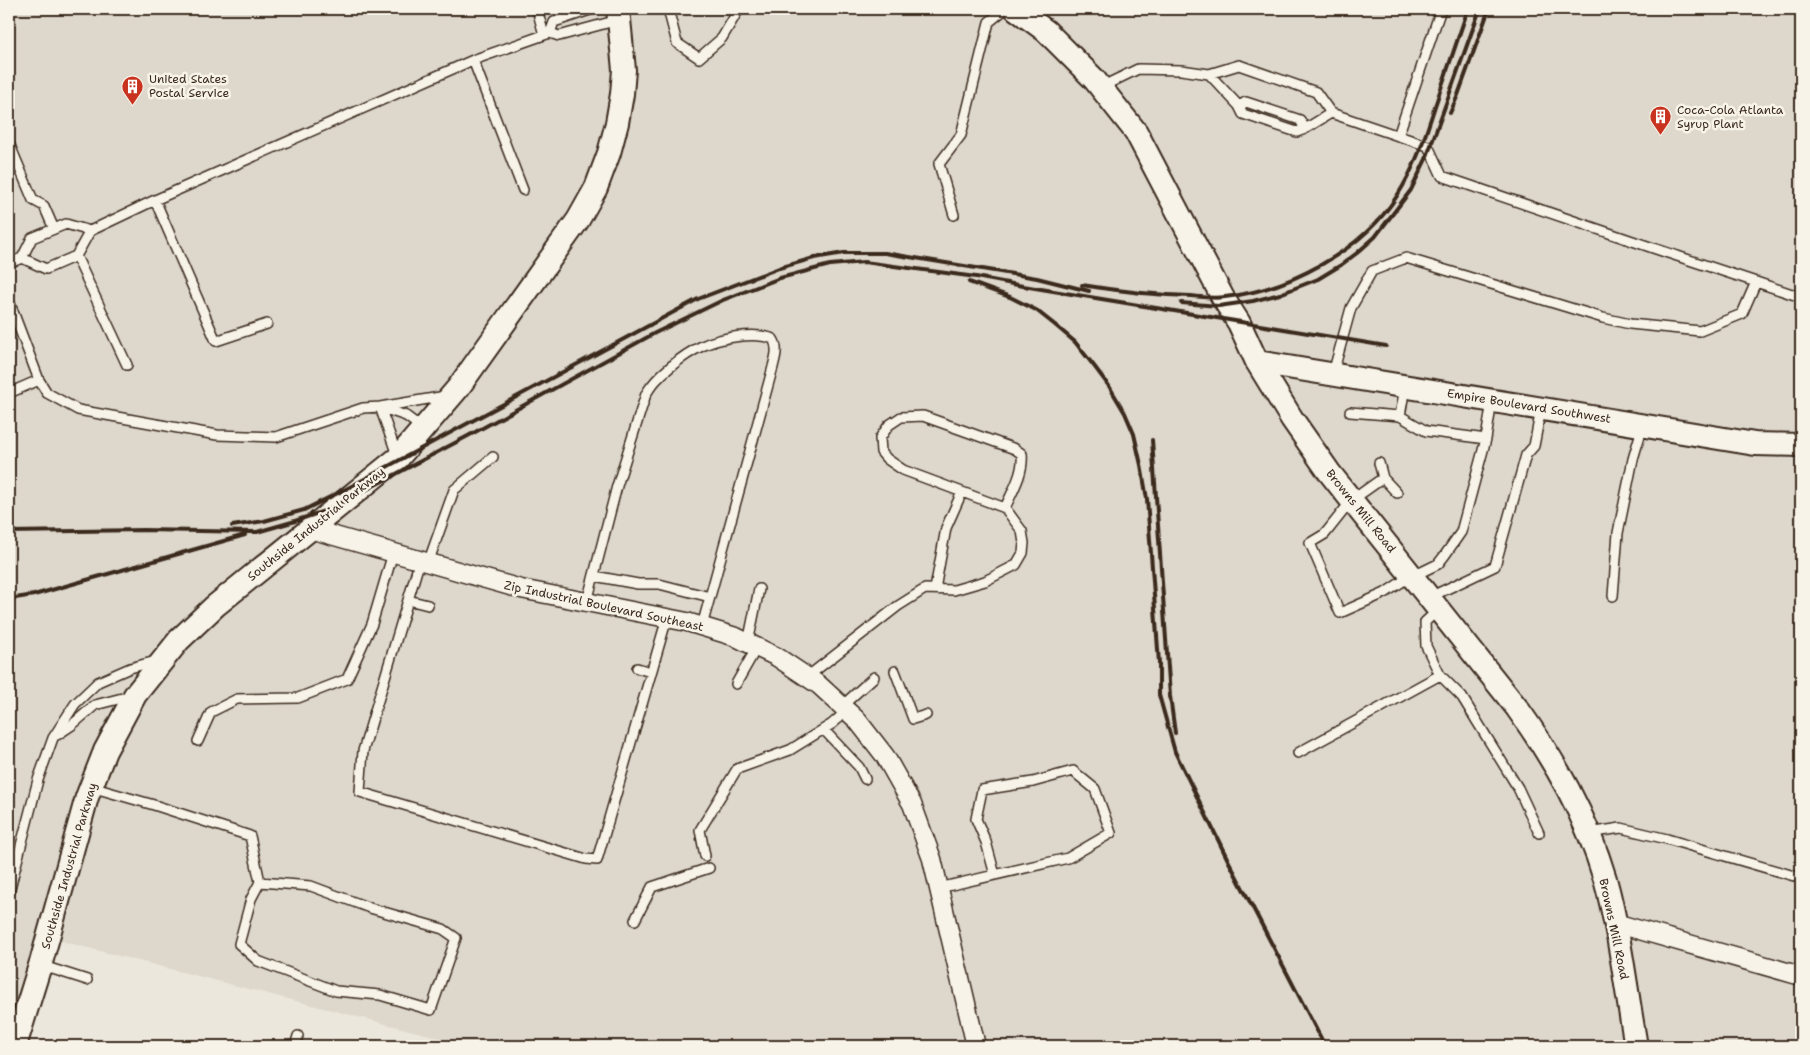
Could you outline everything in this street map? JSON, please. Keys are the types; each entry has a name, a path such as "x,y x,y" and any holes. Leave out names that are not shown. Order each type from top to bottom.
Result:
{"street":[{"name":"Browns Mill Road","path":"1016,9 1046,31 1094,78 1136,132 1223,298 1239,322 1257,362 1292,419 1329,472 1517,708 1546,748 1569,789 1589,833 1604,878 1615,923 1636,1046"},
{"name":"Southside Industrial Parkway","path":"14,1046 40,965 91,787 105,751 135,695 179,640 215,606 398,458 451,395 578,220 596,188 611,146 622,94 623,62 619,14"},
{"name":"Empire Boulevard Southwest","path":"1257,362 1755,444 1801,445"},
{"name":"Zip Industrial Boulevard Southeast","path":"310,529 522,589 702,626 736,637 777,656 819,685 857,720 885,756 912,804 932,858 976,1046"},
{"path":"1615,923 1801,976"}],"lane":[{"path":"537,9 547,34"},
{"path":"547,34 554,22 594,9"},
{"path":"668,9 677,43 699,58 722,38 739,9"},
{"path":"954,215 938,164 961,135 989,22 1005,9"},
{"path":"1398,136 1441,9"},
{"path":"22,258 46,269 76,256 90,230 155,200 473,60 547,34 559,36 619,14"},
{"path":"473,60 523,190"},
{"path":"1100,87 1138,69 1180,70 1209,74 1239,66 1316,92 1332,113 1428,146 1442,176 1801,297"},
{"path":"1209,74 1239,106 1243,114 1296,132 1332,113"},
{"path":"9,143 33,200 44,206 54,229"},
{"path":"155,200 216,341 267,324"},
{"path":"9,263 22,258 32,238 66,224 90,230"},
{"path":"76,256 127,365"},
{"path":"1332,374 1351,308 1372,271 1406,258 1603,318 1630,324 1700,331 1742,314 1756,282"},
{"path":"9,302 39,380 47,393 78,410 217,435 276,437 363,408 451,395"},
{"path":"587,602 609,516 646,394 652,384 685,356 701,346 735,337 762,335 774,339 777,347 773,367 702,626"},
{"path":"9,394 39,380"},
{"path":"1400,416 1405,386"},
{"path":"1383,478 1352,500 1325,534 1310,543 1340,613 1385,593 1402,581 1438,564 1461,532 1486,439 1492,400"},
{"path":"380,407 406,416 422,429"},
{"path":"380,407 398,458"},
{"path":"1539,833 1518,788 1462,697 1440,674 1426,646 1425,622 1434,603 1495,566 1526,455 1534,446 1541,409"},
{"path":"1350,412 1400,416 1426,430 1486,439"},
{"path":"807,677 898,606 925,589 954,590 985,581 1016,565 1023,554 1022,531 1005,508 903,470 887,459 881,452 880,438 889,425 900,417 911,415 923,416 1015,449 1022,454 1023,463 1005,508"},
{"path":"1613,596 1618,533 1633,459 1643,425"},
{"path":"492,457 454,490 408,600 364,751 360,792 576,856 597,860 667,618"},
{"path":"1379,463 1383,478 1398,492"},
{"path":"934,589 946,528 962,492"},
{"path":"198,741 211,712 237,699 298,698 347,679 372,624 393,553"},
{"path":"594,576 638,584 659,584 710,597"},
{"path":"736,684 753,645 759,589"},
{"path":"408,600 428,605"},
{"path":"9,892 38,780 53,738 75,704 98,682 130,668 164,660"},
{"path":"637,668 651,672"},
{"path":"895,670 913,719 926,715"},
{"path":"1298,753 1440,674"},
{"path":"705,856 700,830 737,769 790,750 824,730 874,677"},
{"path":"53,738 72,725 95,705 135,695"},
{"path":"824,730 858,767 866,779"},
{"path":"939,888 995,875 1068,858 1111,833 1095,789 1073,771 1034,782 982,790 976,819 986,842 995,875"},
{"path":"91,787 250,836 260,882 251,900 239,944 258,961 336,991 380,995 431,1010 456,938 443,929 370,908 311,886 260,882"},
{"path":"1589,833 1621,828 1667,838 1801,878"},
{"path":"635,920 652,887 709,868"},
{"path":"40,965 87,980"},
{"path":"295,1046 298,1036"}],"shaded area":[{"path":"9,9 1801,9 1801,1046 472,1046 49,938 9,1046"}],"railway":[{"path":"1082,285 1150,294 1221,298 1274,286 1322,264 1344,250 1382,216 1397,196 1409,174 1423,141 1468,9"},
{"path":"1181,303 1219,306 1253,301 1280,294 1318,279 1341,265 1375,237 1411,190 1426,159 1480,9"},
{"path":"1450,113 1489,9"},
{"path":"232,526 264,521 304,510 698,299 779,268 814,258 844,253 885,253 1037,278 1089,291"},
{"path":"9,532 143,530 257,532 292,522 327,510 343,502 468,436 655,333 723,300 780,278 830,265 864,262 976,277 1386,346"},
{"path":"969,282 1010,297 1036,310 1055,325 1075,342 1109,386 1125,413 1134,434 1147,499 1159,663 1159,695 1175,752 1228,860 1325,1046"},
{"path":"1152,440 1170,696 1175,733"},
{"path":"9,599 34,595 245,535"}],"place":[{"name":"United States Postal Service","path":"133,105"},
{"name":"Coca-Cola Atlanta Syrup Plant","path":"1661,136"}]}
